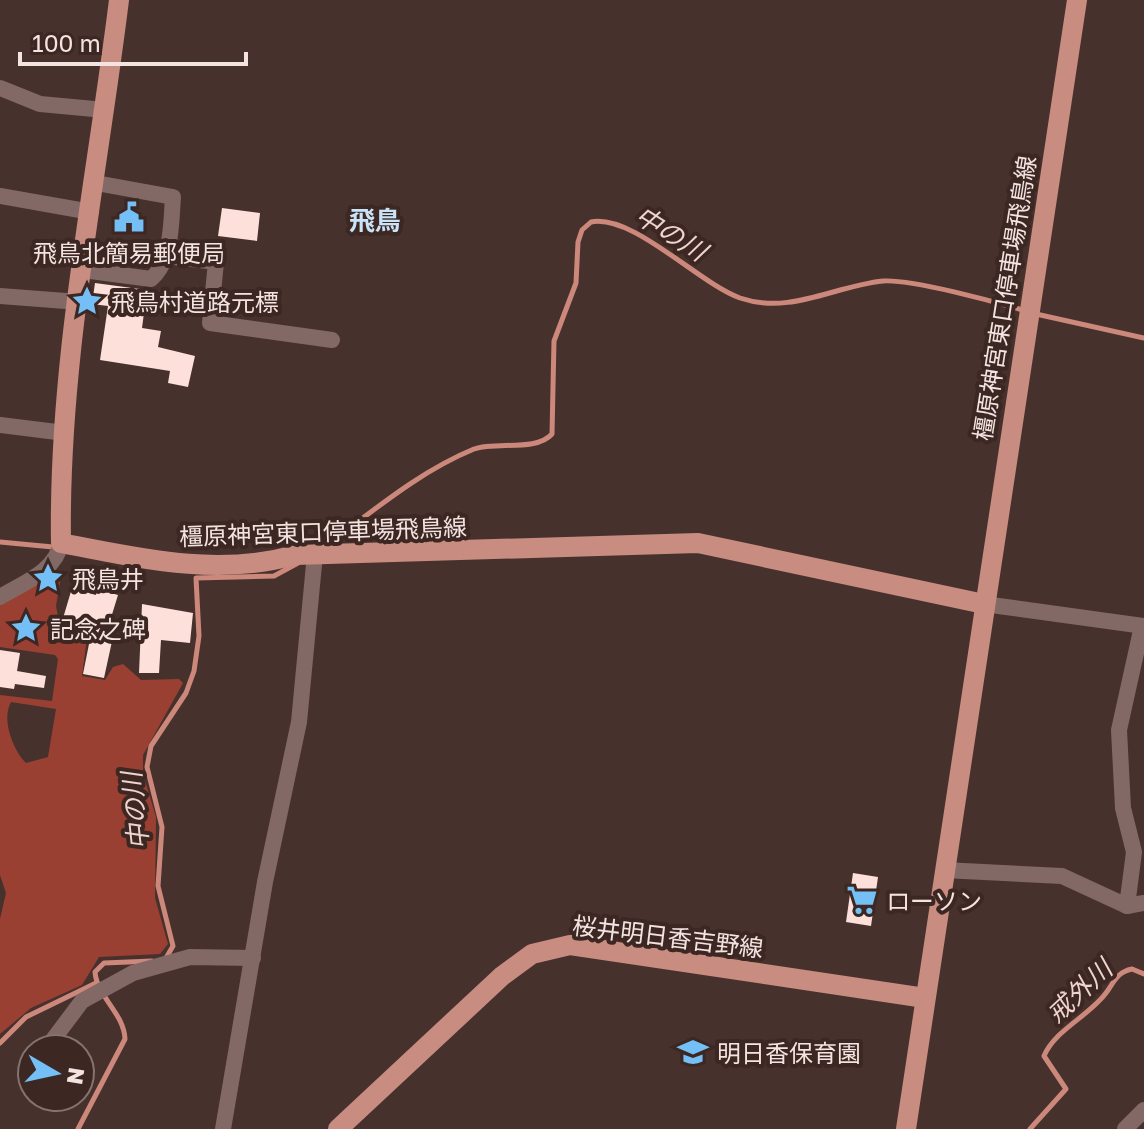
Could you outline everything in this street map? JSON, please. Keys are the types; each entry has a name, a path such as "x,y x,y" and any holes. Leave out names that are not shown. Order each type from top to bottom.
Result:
{"main road":[{"path":"61,543 65,433 119,0"},
{"name":"橿原神宮東口停車場飛鳥線","path":"925,998 1077,0"},
{"name":"橿原神宮東口停車場飛鳥線","path":"61,543 187,566 270,562 295,555 315,554 698,543 984,604"},
{"name":"桜井明日香吉野線","path":"338,1129 502,976 532,954 570,945 925,998"},
{"path":"906,1129 925,998"}],"street":[{"path":"0,88 40,104 105,110"},
{"path":"83,270 151,279 162,269 166,256 173,197 96,183"},
{"path":"0,196 91,212"},
{"path":"166,256 216,262 210,323 332,340"},
{"path":"0,296 79,302"},
{"path":"0,425 65,433"},
{"path":"0,597 42,572 59,557 61,543"},
{"path":"223,1129 299,722 315,554"},
{"path":"944,870 1062,876 1136,905 1134,852 1123,808 1119,730 1143,626 984,604"},
{"path":"58,1033 82,1001 133,973 190,957 253,958"},
{"path":"1125,1129 1144,1110"}],"shaded area":[{"path":"45,579 60,582 56,606 60,627 87,638 82,676 105,680 113,667 123,664 141,680 179,679 183,683 143,755 143,774 156,817 155,898 168,944 160,954 99,957 82,985 31,1008 0,1034 0,919 6,893 0,875 0,695 52,701 58,659 55,655 0,647 0,602","holes":["11,702 56,709 48,757 26,763 10,734 7,717"]}],"building":[{"path":"222,208 260,213 257,241 218,236"},
{"path":"95,283 147,290 142,328 161,331 158,347 195,356 188,387 168,383 170,371 100,360 108,306 92,304"},
{"path":"72,588 96,595 97,589 118,595 110,621 116,623 104,678 83,674 91,634 61,625"},
{"path":"142,604 193,613 190,643 161,640 159,673 139,673"},
{"path":"0,650 20,653 17,671 46,676 44,688 15,684 14,689 0,687"},
{"name":"ローソン","path":"853,873 878,877 871,926 846,922"}],"waterway":[{"name":"中の川","path":"327,545 398,492 454,458 483,447 536,443 552,434 554,341 576,283 578,242 582,230 591,222 608,222 626,228 723,290 758,302 794,301 865,284 896,281 1026,311"},
{"name":"中の川","path":"1036,314 1144,338"},
{"path":"0,542 53,547"},
{"name":"中の川","path":"166,958 173,946 158,886 162,827 147,767 151,746 186,693 194,671 199,636 196,578 274,576 298,563"},
{"name":"中の川","path":"78,1129 125,1039 120,1021 100,989 95,972 104,963 152,961"},
{"name":"戒外川","path":"1030,1129 1066,1089 1044,1056 1049,1047 1099,1001 1119,975 1132,969 1144,974"},
{"path":"0,1043 26,1017 96,983"}],"place":[{"name":"飛鳥北簡易郵便局","path":"129,217"},
{"name":"飛鳥村道路元標","path":"87,301"},
{"name":"飛鳥井","path":"48,578"},
{"name":"記念之碑","path":"26,628"},
{"name":"ローソン","path":"862,900"},
{"name":"明日香保育園","path":"693,1052"}],"district":[{"name":"飛鳥","path":"375,220"}]}
